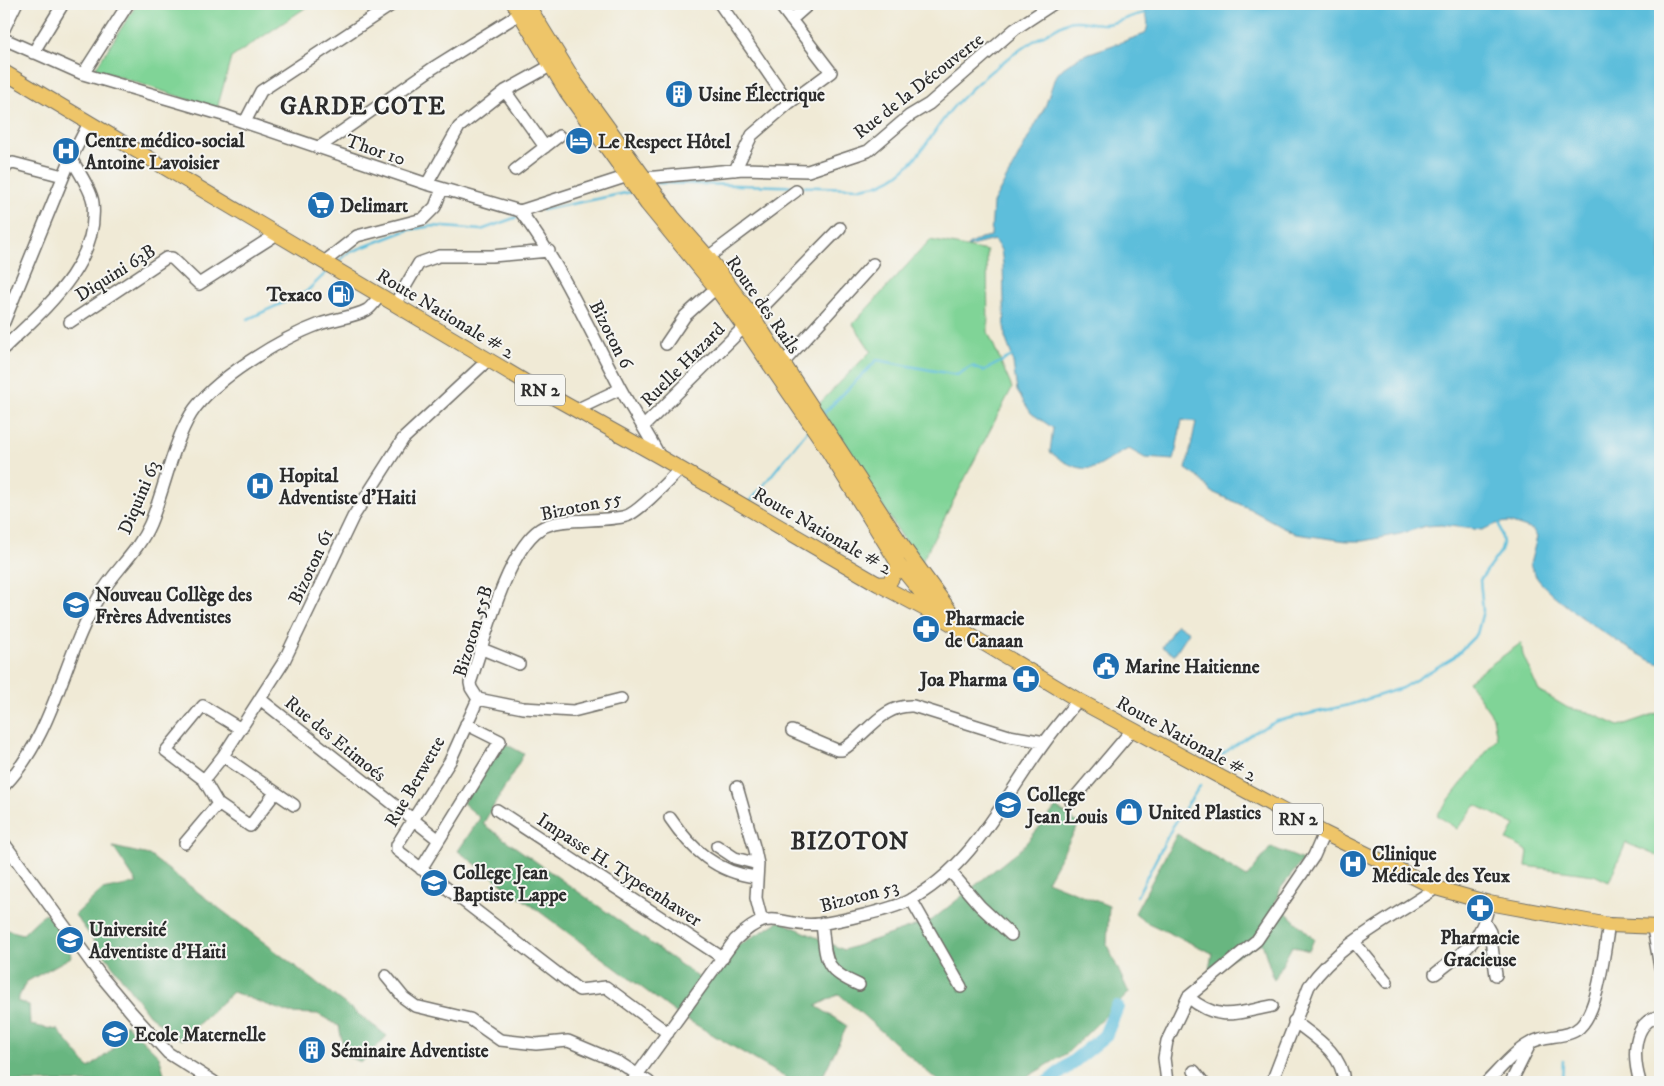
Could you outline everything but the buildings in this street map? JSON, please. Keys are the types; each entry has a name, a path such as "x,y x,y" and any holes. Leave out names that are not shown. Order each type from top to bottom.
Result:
{"main road":[{"name":"Route des Rails","path":"521,7 566,91 634,179 708,256 748,322 823,434 964,631"},
{"name":"Route des Rails","path":"521,7 575,82 634,179"},
{"name":"Route Nationale # 2","path":"4,72 488,360 660,457 878,584 940,617 1078,700 1324,833 1436,888 1489,903 1609,925 1656,927"},
{"name":"Route des Rails","path":"652,199 716,288 748,322 782,363 810,414"},
{"name":"Route des Rails","path":"823,434 899,565 940,617"},
{"path":"878,584 889,583 899,565"}],"street":[{"path":"4,29 16,4"},
{"path":"33,53 63,4"},
{"path":"83,74 128,4"},
{"path":"245,122 261,91 393,4"},
{"path":"720,4 788,104"},
{"path":"734,170 752,135 788,104 831,72 779,4"},
{"path":"791,20 809,4"},
{"name":"Rue de la Découverte","path":"634,179 734,170 808,171 868,151 909,116 929,104 1015,29 1053,4"},
{"path":"318,148 521,7"},
{"name":"Thor 10","path":"4,39 83,74 245,122 442,189 520,210"},
{"path":"427,184 456,130 505,91 552,66"},
{"path":"505,91 545,147"},
{"path":"4,322 63,176 89,123"},
{"path":"515,170 559,136"},
{"path":"4,348 45,308 74,273 87,250 92,230 93,201 71,158"},
{"path":"4,170 8,164 12,163 63,176"},
{"path":"520,210 634,179"},
{"path":"324,262 357,236 423,219 435,207 442,189"},
{"path":"708,256 796,191"},
{"name":"Bizoton 6","path":"520,210 549,251 620,389 644,426 660,457"},
{"name":"Ruelle Hazard","path":"644,426 840,228"},
{"name":"Diquini 63B","path":"70,322 166,258 172,258 199,284 277,234"},
{"path":"395,304 419,264 439,256 492,256 549,251"},
{"path":"782,363 873,264"},
{"path":"666,344 685,316 716,288"},
{"path":"4,289 15,293"},
{"name":"Diquini 63","path":"4,786 17,773 41,736 65,669 100,594 145,535 164,490 179,439 191,413 242,366 285,338 367,310 380,296"},
{"name":"Bizoton 61","path":"204,780 223,756 283,663 353,517 403,439 488,360"},
{"path":"576,410 620,389"},
{"name":"Bizoton 55","path":"533,534 542,527 572,521 628,516 680,469"},
{"name":"Bizoton 55B","path":"533,534 524,545 508,574 470,686 478,699 523,708 573,711 621,699"},
{"path":"482,650 519,664"},
{"name":"Rue des Etimoés","path":"260,699 439,840"},
{"name":"Rue Berwette","path":"478,699 450,761 396,848 579,990 606,988 668,1034"},
{"name":"Bizoton 53","path":"762,921 775,918 822,923 882,910 911,899 935,885 966,855 990,824 1045,742 1078,700"},
{"path":"241,729 203,706 167,749 168,753 204,780 218,804 250,826 275,793"},
{"path":"792,730 837,750 842,750 892,709 912,706 1009,736 1045,742"},
{"path":"421,869 500,741 466,724"},
{"path":"1071,802 1132,730"},
{"path":"223,756 294,805"},
{"path":"635,1079 723,958 745,931 762,921 757,908 756,877 758,864 737,788"},
{"path":"185,843 218,804"},
{"name":"Impasse H. Typeenhawer","path":"497,810 723,958"},
{"path":"670,818 682,836 716,866 744,876 756,877"},
{"path":"1167,1082 1164,1058 1167,1040 1188,997 1257,940 1314,856 1324,833"},
{"path":"4,843 101,976 132,1013 168,1053 214,1082"},
{"path":"717,846 735,858 758,864"},
{"path":"950,870 980,906 1011,935"},
{"path":"1272,1082 1294,1021 1309,986 1317,974 1326,964 1354,942 1436,888"},
{"path":"911,899 961,987"},
{"path":"1435,974 1472,945 1485,923 1489,903"},
{"path":"822,923 828,962 831,969 840,977 859,986"},
{"path":"1485,923 1490,932 1496,975"},
{"path":"1487,1082 1531,1043 1540,1039 1570,1033 1580,1028 1587,1019 1598,981 1609,925"},
{"path":"1656,927 1660,967"},
{"path":"1354,942 1387,982"},
{"path":"386,976 404,998 415,1006 470,1019 500,1040 536,1044 568,1041 620,1063 635,1079 649,1082"},
{"path":"1188,997 1203,1009 1226,1014 1272,1006"},
{"path":"1640,1082 1635,1054 1637,1038 1644,1023 1651,1018 1660,1016"},
{"path":"1294,1021 1330,1050 1341,1063 1344,1082"},
{"path":"1511,1082 1531,1043"},
{"path":"1194,1072 1203,1082"}],"green space":[{"path":"137,4 311,4 231,58 217,109 95,69"},
{"path":"930,240 987,251 988,332 1012,388 920,565 818,405 871,351 853,324"},
{"path":"1521,643 1523,655 1539,691 1568,708 1588,712 1619,726 1660,712 1660,857 1626,843 1609,882 1594,875 1526,866 1528,851 1507,840 1515,825 1476,805 1457,829 1437,815 1497,738 1493,717 1468,681"},
{"path":"502,742 524,754 483,824 705,982 725,953 780,921 844,950 932,920 1022,848 1056,807 1079,824 1047,881 1109,906 1107,945 1129,993 1067,1053 1019,1082 939,1082 839,994 816,1006 847,1026 820,1082 793,1082 676,1013 458,851 480,818 463,803"},
{"path":"1177,834 1247,877 1271,847 1303,860 1281,888 1275,902 1314,939 1309,951 1292,946 1274,980 1262,943 1209,970 1212,953 1146,922 1135,913"},
{"path":"113,847 149,855 387,1036 362,1062 345,1056 339,1026 318,1014 289,1013 233,992 181,1040 149,1015 75,915 102,890 137,883"},
{"path":"45,913 68,939 71,957 26,982 17,1001 29,1005 30,1025 58,1030 89,1068 111,1051 126,1024 159,1056 165,1077 163,1082 4,1082 4,929 23,934"}],"water":[{"path":"1141,4 1660,4 1660,664 1632,650 1594,626 1546,588 1536,576 1530,564 1537,537 1533,530 1509,522 1499,523 1482,530 1441,525 1426,526 1400,534 1363,541 1347,541 1296,534 1246,507 1212,492 1198,477 1186,469 1196,422 1182,420 1174,460 1145,458 1129,449 1097,467 1088,469 1076,467 1050,452 1053,428 1031,413 1017,391 1012,356 1005,337 1001,250 994,240 967,247 981,238 991,236 993,203 1045,107 1055,77 1063,68 1081,56 1145,34 1148,22"},
{"path":"1177,624 1189,632 1174,655 1162,647"}],"waterway":[{"path":"658,183 861,188 880,184 895,177 915,159 965,94 1000,64 1025,46 1068,22 1105,24 1145,13"},
{"path":"542,210 631,192"},
{"path":"337,263 348,253 408,230 433,226 481,230 520,216"},
{"path":"248,319 306,292 329,270"},
{"path":"822,415 877,360 957,375 972,366 983,371 1012,356"},
{"path":"749,503 808,430"},
{"path":"1218,757 1253,733 1277,721 1349,705 1402,688 1454,657 1477,634 1483,611 1480,580 1501,551 1503,543 1499,523"},
{"path":"1137,896 1173,826 1200,786"},
{"path":"1048,1082 1105,1036 1117,1007"},
{"path":"1562,1082 1563,1061"}],"place":[{"name":"Usine Électrique","path":"679,94"},
{"name":"Le Respect Hôtel","path":"579,141"},
{"name":"Centre médico-social Antoine Lavoisier","path":"66,151"},
{"name":"Delimart","path":"321,205"},
{"name":"Texaco","path":"341,294"},
{"name":"Hopital Adventiste d’Haiti","path":"260,486"},
{"name":"Nouveau Collège des Frères Adventistes","path":"76,605"},
{"name":"Pharmacie de Canaan","path":"926,629"},
{"name":"Marine Haitienne","path":"1106,666"},
{"name":"Joa Pharma","path":"1026,679"},
{"name":"College Jean Louis","path":"1008,805"},
{"name":"United Plastics","path":"1129,812"},
{"name":"Clinique Médicale des Yeux","path":"1353,864"},
{"name":"College Jean Baptiste Lappe","path":"434,883"},
{"name":"Pharmacie Gracieuse","path":"1480,908"},
{"name":"Université Adventiste d’Haïti","path":"70,940"},
{"name":"Ecole Maternelle","path":"115,1034"},
{"name":"Séminaire Adventiste","path":"312,1050"}],"district":[{"name":"GARDE COTE","path":"363,106"},
{"name":"BIZOTON","path":"850,841"}]}
